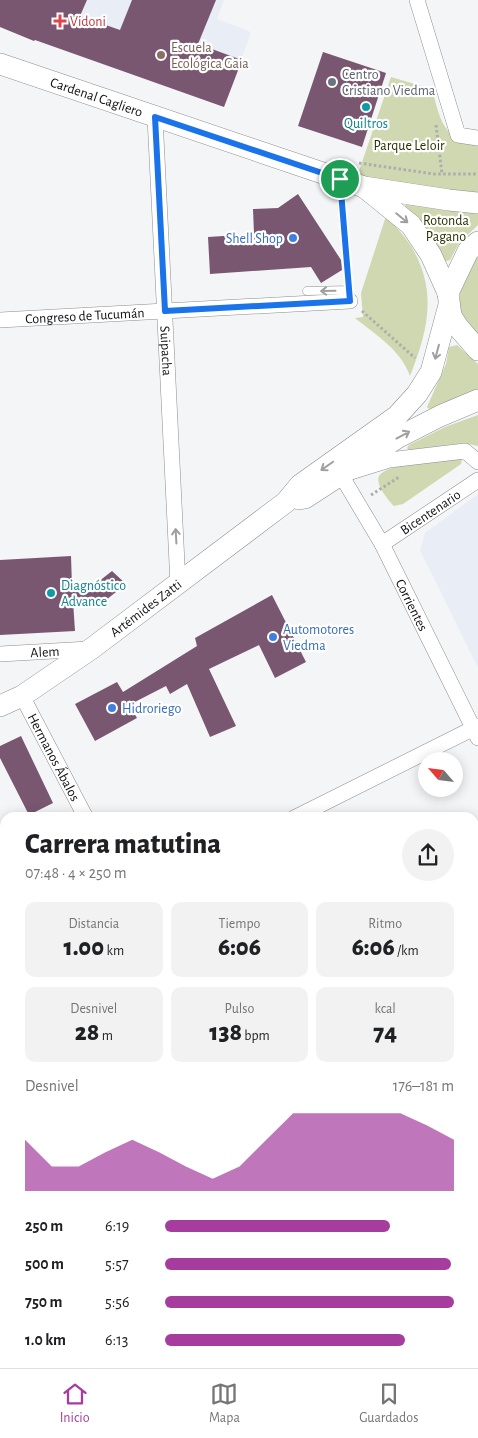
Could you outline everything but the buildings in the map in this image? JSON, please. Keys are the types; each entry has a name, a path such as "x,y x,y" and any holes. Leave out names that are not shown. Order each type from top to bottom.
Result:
{"main road":[{"name":"Cardenal Cagliero","path":"0,64 364,187 478,203"},
{"name":"Cardenal Cagliero","path":"364,187 411,225 431,256 449,299"},
{"path":"478,242 468,251 449,299 452,316 458,327 478,350"},
{"name":"Artémides Zatti","path":"0,706 22,696 91,649 286,502 300,485 397,416 417,394 431,372 449,299"},
{"name":"Artémides Zatti","path":"286,502 305,498 397,438 440,416 478,400"}],"street":[{"path":"417,0 458,135 478,138"},
{"name":"Suipacha","path":"155,117 178,584"},
{"name":"Congreso de Tucumán","path":"0,320 165,311 350,296"},
{"path":"340,476 389,460 465,451 478,462"},
{"name":"Corrientes","path":"340,476 382,544 477,731"},
{"name":"Bicentenario","path":"382,544 478,480"},
{"name":"Alem","path":"0,654 91,649"},
{"name":"Hermanos Ábalos","path":"22,696 83,812"},
{"path":"307,812 477,731"}],"lane":[{"path":"307,291 350,296 340,179"}],"path":[{"path":"340,179 348,161 434,174 478,174"},
{"path":"350,296 431,372"}],"shaded area":[{"name":"Escuela Ecológica Gaia","path":"87,0 224,0 217,19 251,32 224,107 66,51"},
{"path":"478,494 478,668 420,550 425,533"}],"green space":[{"name":"Parque Leloir","path":"391,77 432,89 441,119 450,133 457,139 478,146 478,193 357,177"},
{"name":"Rotonda Pagano","path":"409,200 478,211 478,225 459,243 450,260 443,262 423,227 405,206"},
{"path":"386,216 411,246 425,279 427,311 425,327 422,343 410,376 401,358 355,318 363,317 361,293"},
{"name":"Rotonda Pagano","path":"478,256 478,335 463,316 459,301 465,277"},
{"path":"457,345 478,364 478,391 429,409 427,407 446,364 449,347"},
{"path":"478,415 478,446 464,443 409,450 407,448 409,445 445,427"},
{"path":"462,457 461,464 403,504 394,506 380,487 379,476 393,468 418,462"}],"place":[{"name":"Vidoni","path":"60,21"},
{"name":"Escuela Ecológica Gaia","path":"161,55"},
{"name":"Centro Cristiano Viedma","path":"332,82"},
{"name":"Quiltros","path":"366,107"},
{"name":"Shell Shop","path":"293,238"},
{"name":"Diagnóstico Advance","path":"51,593"},
{"name":"Automotores Viedma","path":"273,637"},
{"name":"Hidroriego","path":"112,708"}],"route":[{"path":"155,117 340,179 350,301 165,311 155,117"}]}
